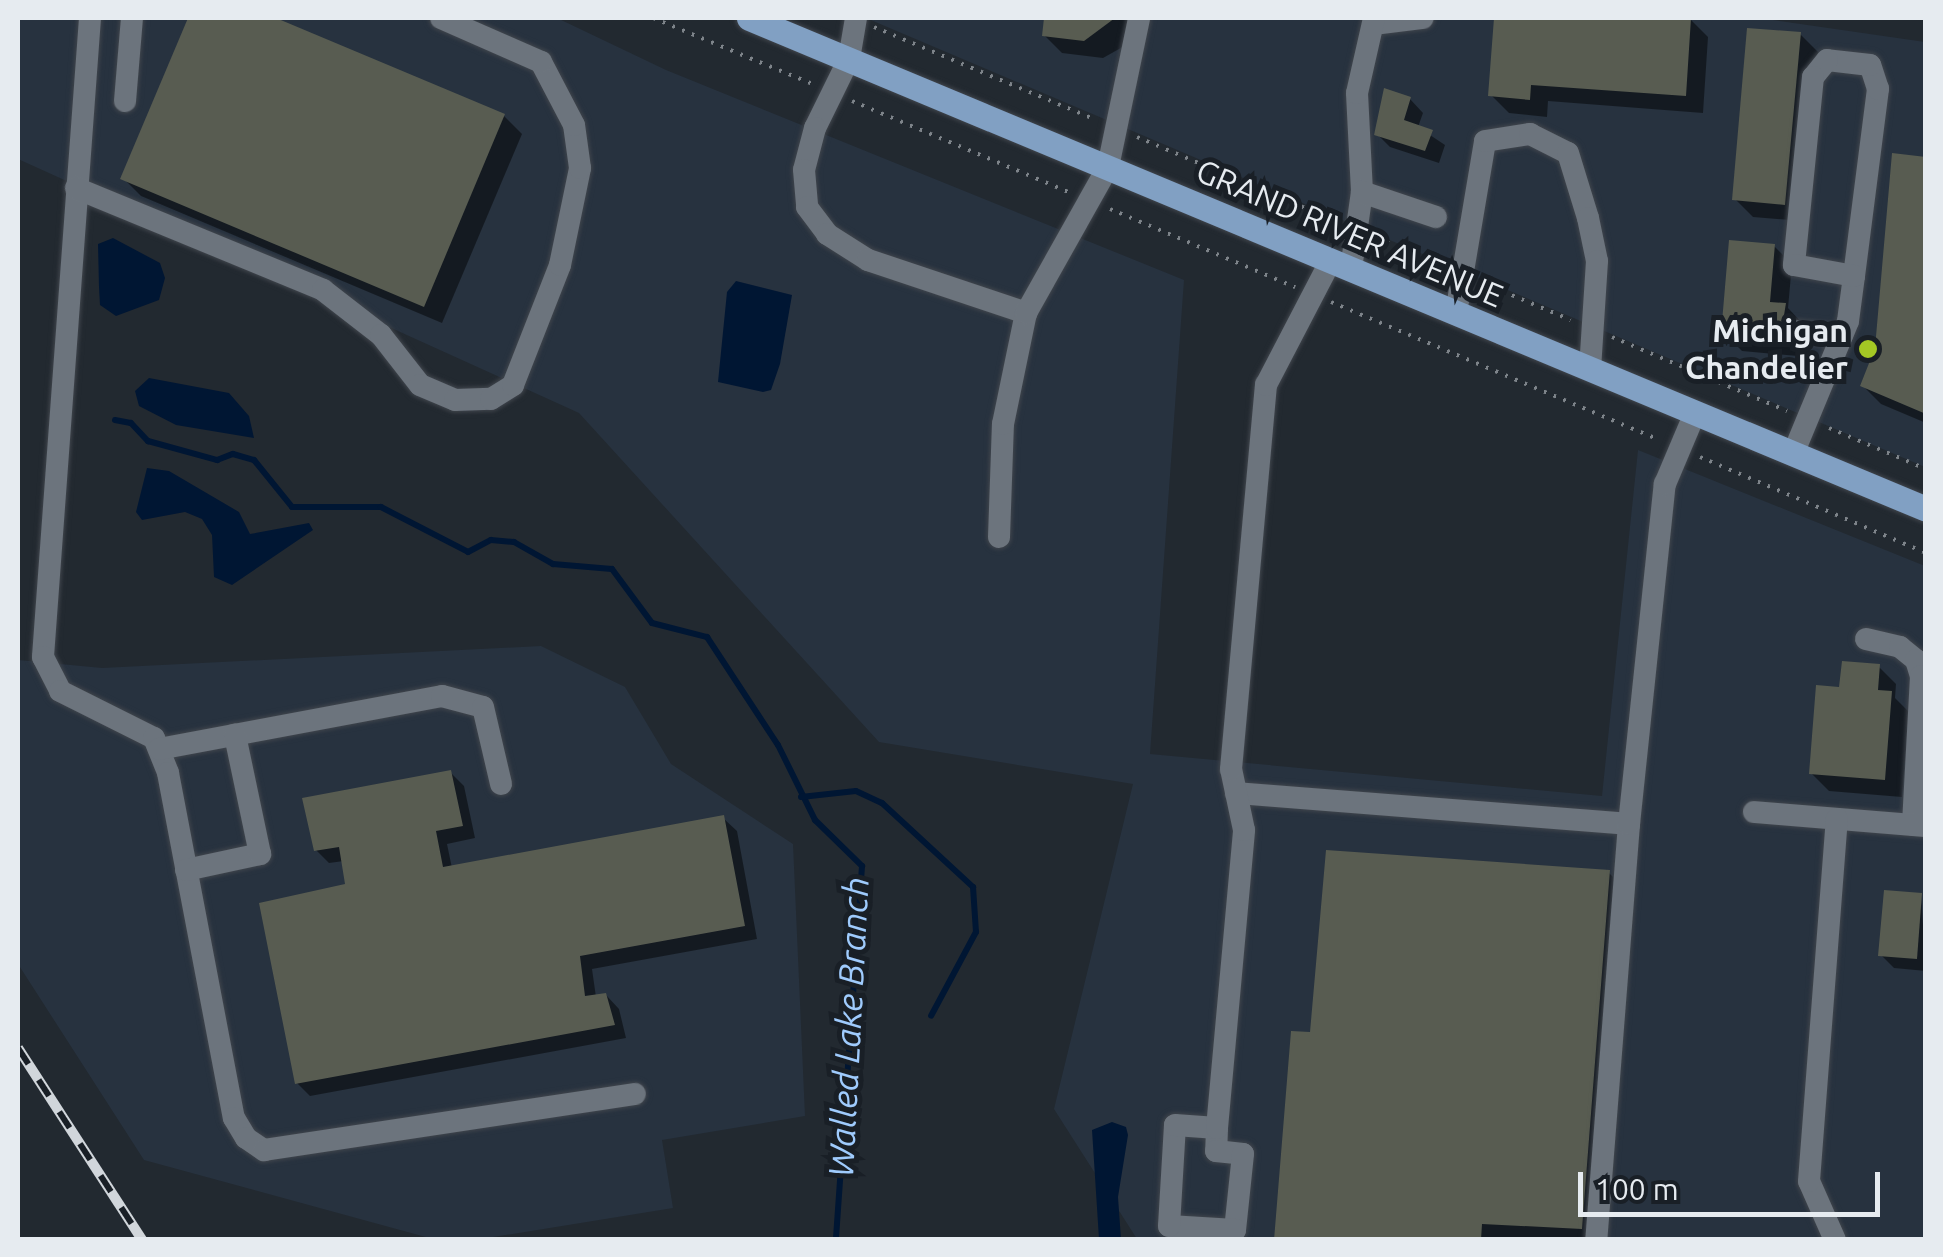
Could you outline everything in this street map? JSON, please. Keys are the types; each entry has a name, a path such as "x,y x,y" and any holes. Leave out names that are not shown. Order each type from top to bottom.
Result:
{"main road":[{"name":"GRAND RIVER AVENUE","path":"750,18 1926,509"}],"lane":[{"path":"90,18 42,657 60,691 137,724 158,749 186,870 234,1118 246,1138 264,1150 636,1094"},
{"path":"125,100 132,18"},
{"path":"76,188 323,290 382,335 420,386 455,400 491,399 513,385 560,264 580,168 568,102 542,62 440,18"},
{"path":"856,18 849,59 832,92 804,170 807,207 827,234 868,260 1026,313"},
{"path":"1000,537 1003,424 1026,313 1108,167 1139,18"},
{"path":"1217,1128 1175,1124 1169,1226 1236,1230 1243,1154 1216,1151 1244,830 1231,770 1266,385 1313,294 1341,264 1358,230 1362,192 1357,94 1374,20 1424,18"},
{"path":"1793,454 1842,336 1854,276 1878,80 1870,65 1827,60 1813,77 1794,265 1854,276"},
{"path":"1456,313 1485,141 1530,134 1568,152 1580,187 1597,261 1590,369"},
{"path":"1362,192 1436,217"},
{"path":"1792,331 1842,336"},
{"path":"1596,1240 1629,824 1665,484 1696,413"},
{"path":"1754,812 1919,826 1921,676 1916,660 1900,648 1866,640"},
{"path":"158,749 442,696 468,699 483,707 501,784"},
{"path":"186,870 260,854 235,734"},
{"path":"1236,793 1629,824"},
{"path":"1835,1240 1809,1181 1838,818"}],"path":[{"path":"653,18 1926,553"},
{"path":"856,18 1926,469"}],"shaded area":[{"path":"18,18 557,18 666,70 1184,280 1150,754 1602,796 1638,450 1925,566 1925,1239 1137,1239 1054,1109 1133,784 879,742 579,413 18,159"},
{"path":"866,18 1759,18 1925,42 1925,467"},
{"path":"541,646 625,687 671,764 793,844 805,1116 662,1140 673,1208 481,1239 433,1239 144,1160 18,964 18,660 102,668"}],"water":[{"path":"113,238 160,263 165,278 159,300 116,316 100,305 99,287 98,244"},
{"path":"736,281 792,295 780,364 771,390 763,392 718,382 727,292"},
{"path":"149,378 229,393 249,416 254,438 176,425 139,406 135,391"},
{"path":"147,468 169,471 239,512 250,534 309,523 313,530 232,585 214,577 212,535 202,519 185,512 142,520 136,512"},
{"path":"1112,1122 1126,1127 1128,1135 1118,1197 1121,1239 1099,1239 1092,1130"}],"building":[{"path":"188,18 276,18 505,114 424,307 120,179"},
{"path":"1044,18 1115,18 1084,41 1042,36"},
{"path":"1494,18 1691,18 1686,96 1531,85 1530,100 1488,96"},
{"path":"1747,28 1801,32 1785,205 1732,200"},
{"path":"1384,88 1411,97 1404,120 1433,130 1425,151 1374,135"},
{"path":"1892,153 1926,157 1926,414 1860,386 1875,348"},
{"path":"1729,240 1775,244 1770,302 1786,303 1780,340 1721,334"},
{"path":"1842,661 1880,664 1878,690 1892,691 1885,780 1809,774 1816,685 1839,687"},
{"path":"451,770 463,826 436,831 443,867 724,815 745,926 580,956 585,996 606,993 615,1025 295,1084 259,903 345,884 339,847 314,851 302,798"},
{"path":"1326,850 1610,870 1582,1229 1482,1224 1481,1240 1274,1240 1291,1031 1310,1032"},
{"path":"1884,890 1922,893 1917,959 1878,956"}],"waterway":[{"name":"Walled Lake Branch","path":"115,420 131,423 148,441 217,460 233,454 254,460 292,507 381,507 468,552 491,540 514,542 553,564 612,569 652,623 707,637 778,745 815,820 862,866 836,1240"},
{"path":"801,797 856,791 882,803 973,887 976,932 931,1016"}],"railway":[{"path":"18,1048 142,1240"}],"place":[{"name":"Michigan Chandelier","path":"1868,349"}]}
